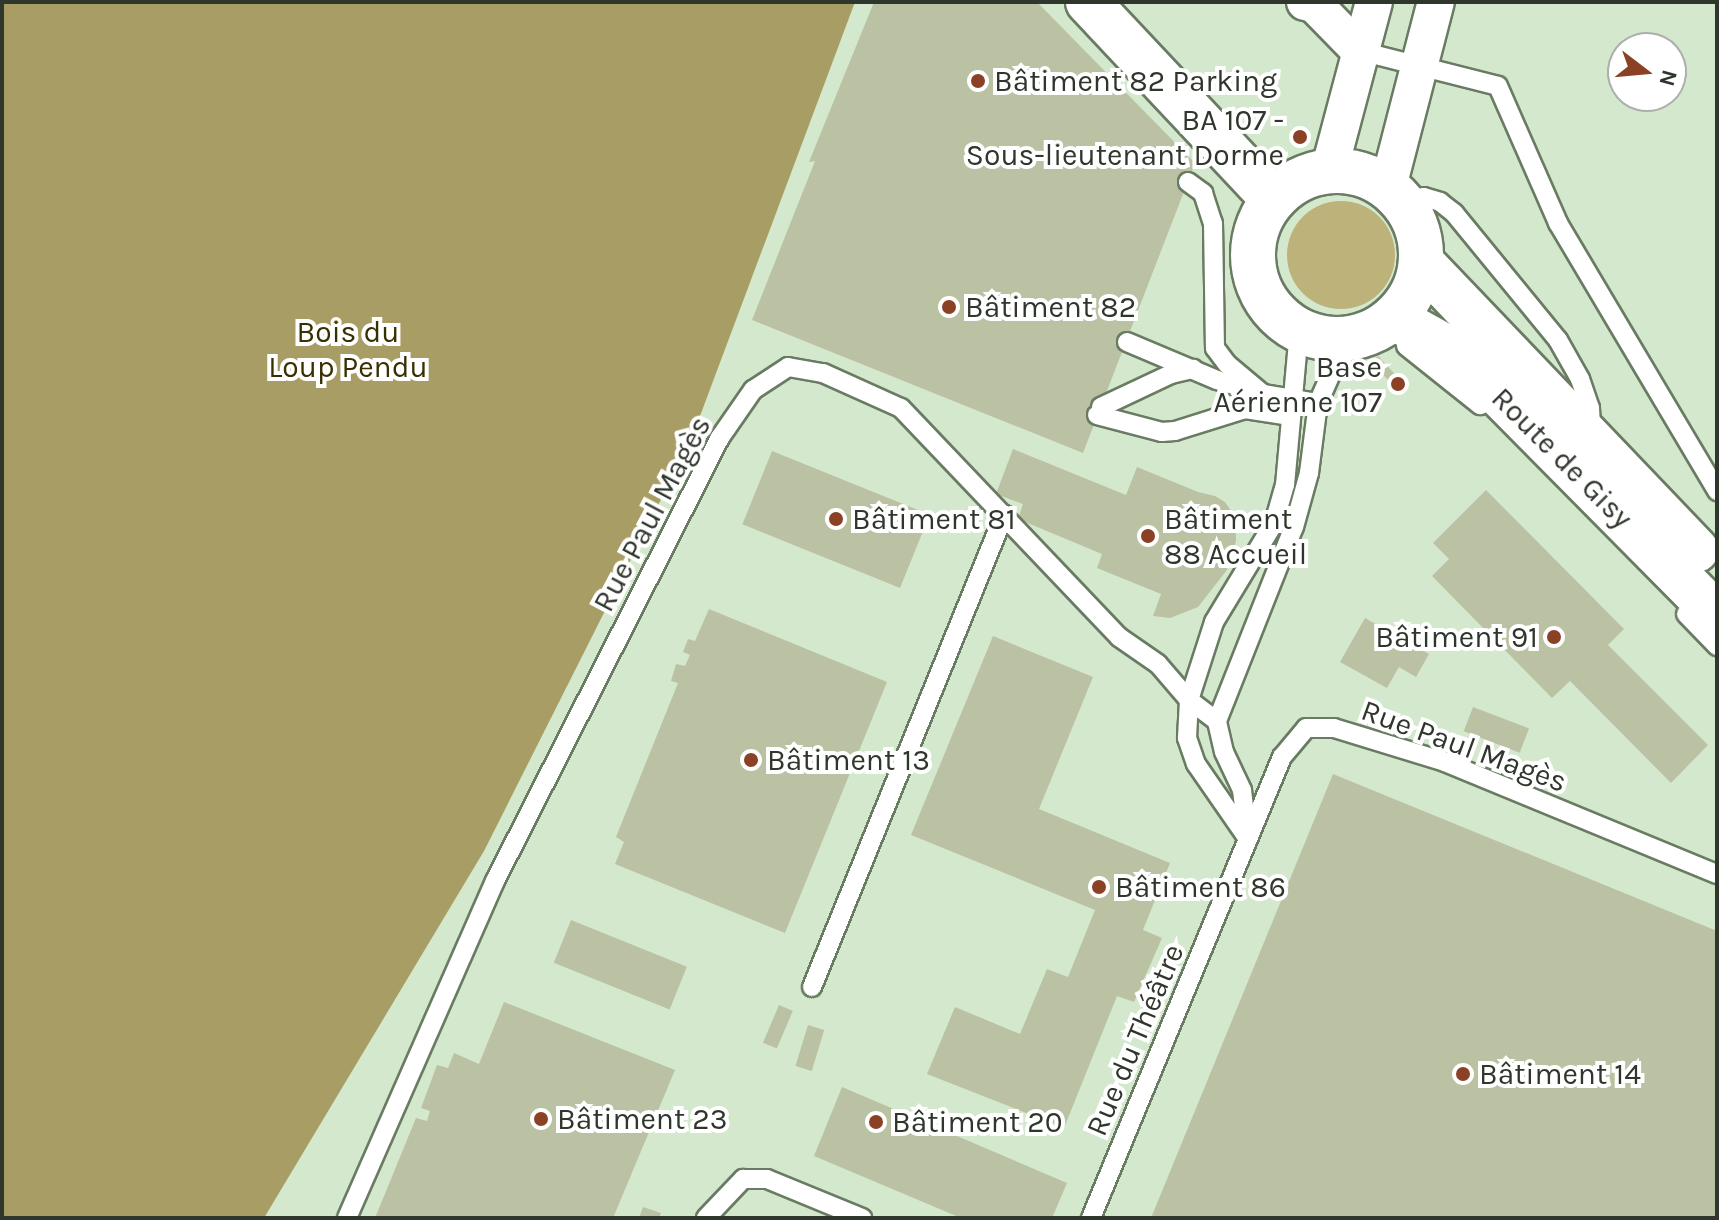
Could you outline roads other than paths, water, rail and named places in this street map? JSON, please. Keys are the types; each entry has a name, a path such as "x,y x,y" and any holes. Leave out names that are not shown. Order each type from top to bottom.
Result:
{"street":[{"path":"1088,2 1273,199"},
{"path":"1305,2 1314,4 1360,51"},
{"path":"1329,171 1374,2"},
{"path":"1394,194 1436,2"},
{"path":"1329,171 1350,171 1394,194 1420,235 1422,263 1417,284 1378,328 1332,340 1299,331 1282,320 1264,298 1254,272 1253,245 1261,218 1273,199 1293,183 1329,171"},
{"name":"Route de Gisy","path":"1422,263 1717,572"},
{"name":"Route de Gisy","path":"1378,328 1459,354 1717,615"}],"lane":[{"path":"1360,51 1498,86 1558,223 1717,491"},
{"path":"1188,182 1203,193 1213,223 1215,348 1227,364 1263,394"},
{"path":"1394,194 1440,202 1454,213 1558,340 1580,379 1590,408 1592,440"},
{"path":"1248,839 1242,790 1224,752 1217,721 1294,527 1309,473 1318,403 1332,371 1378,328 1469,394 1491,416"},
{"path":"1248,839 1196,764 1187,738 1189,700 1214,622 1274,523 1285,485 1299,331"},
{"path":"1127,342 1263,394 1291,408"},
{"name":"Rue Paul Magès","path":"347,1218 495,881 719,439 753,390 788,367 823,373 901,408 1119,637 1158,664 1189,700 1217,721"},
{"path":"1193,369 1171,374 1099,411 1162,432 1175,431 1245,409 1291,408 1318,403"},
{"path":"812,987 1004,515"},
{"path":"1668,596 1717,646"},
{"name":"Rue Paul Magès","path":"1248,839 1282,757 1306,728 1334,728 1445,762 1717,874"},
{"name":"Rue du Théâtre","path":"1091,1218 1248,839"},
{"path":"706,1218 743,1179 767,1179 862,1218"}],"place":[{"name":"Bâtiment 82 Parking","path":"978,81"},
{"name":"BA 107 - Sous-lieutenant Dorme","path":"1300,137"},
{"name":"Bâtiment 82","path":"949,307"},
{"name":"Base Aérienne 107","path":"1398,384"},
{"name":"Bâtiment 81","path":"836,519"},
{"name":"Bâtiment 88 Accueil","path":"1148,536"},
{"name":"Bâtiment 91","path":"1554,637"},
{"name":"Bâtiment 13","path":"751,760"},
{"name":"Bâtiment 86","path":"1099,887"},
{"name":"Bâtiment 14","path":"1463,1074"},
{"name":"Bâtiment 23","path":"541,1119"},
{"name":"Bâtiment 20","path":"876,1122"}],"park label":[{"name":"Bois du Loup Pendu","path":"348,349"}]}
